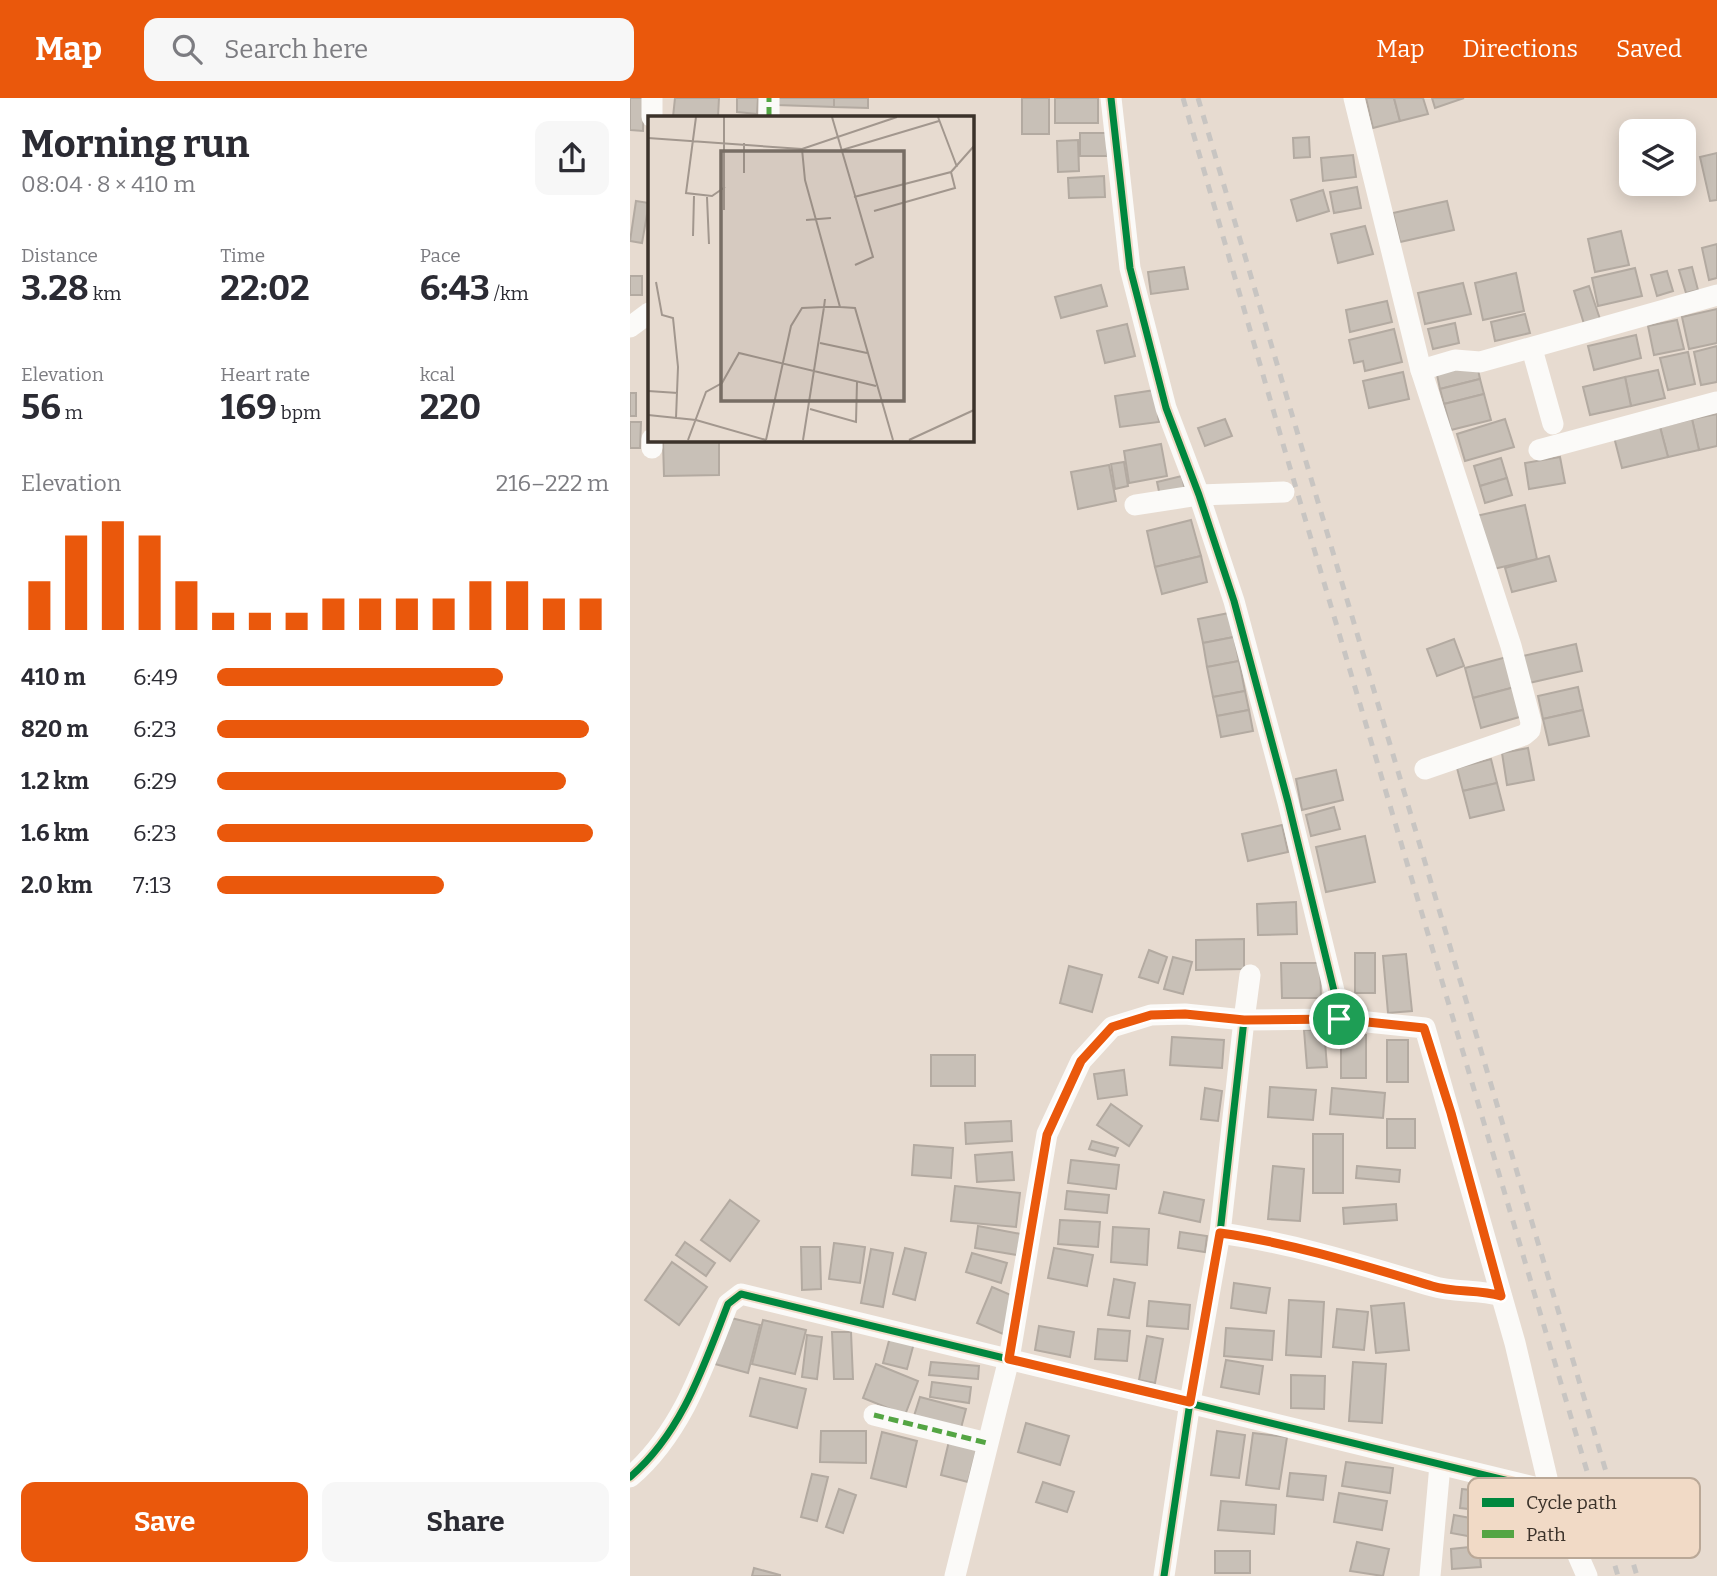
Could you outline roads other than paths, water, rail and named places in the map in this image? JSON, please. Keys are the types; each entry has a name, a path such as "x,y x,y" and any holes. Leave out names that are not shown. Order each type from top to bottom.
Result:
{"street":[{"path":"652,98 652,116"},
{"path":"769,98 769,116"},
{"path":"1111,98 1130,268 1166,408 1199,495 1234,601 1288,802 1339,1019"},
{"path":"1354,98 1421,370 1511,646 1531,722 1530,730 1524,735 1425,769"},
{"path":"1421,370 1455,360 1480,362 1532,349 1717,295"},
{"path":"630,327 648,314"},
{"path":"1532,349 1553,424"},
{"path":"1539,450 1717,402"},
{"path":"1135,505 1199,495 1284,492"},
{"path":"1164,1576 1190,1402 1220,1233 1250,975"},
{"path":"956,1576 1009,1359 1047,1135 1081,1061 1112,1027 1151,1015 1185,1014 1244,1020 1339,1019 1424,1028 1451,1113 1515,1343 1547,1478"},
{"path":"1220,1233 1262,1239 1435,1287 1501,1296"},
{"path":"630,1477 670,1431 687,1403 728,1304 741,1294 1495,1478"},
{"path":"874,1415 987,1443"},
{"path":"1430,1576 1440,1465"},
{"path":"1579,1558 1587,1576"}],"railway":[{"path":"1183,98 1589,1478"},
{"path":"1198,98 1608,1478"},
{"path":"1613,1558 1618,1576"},
{"path":"1632,1558 1637,1576"}]}
